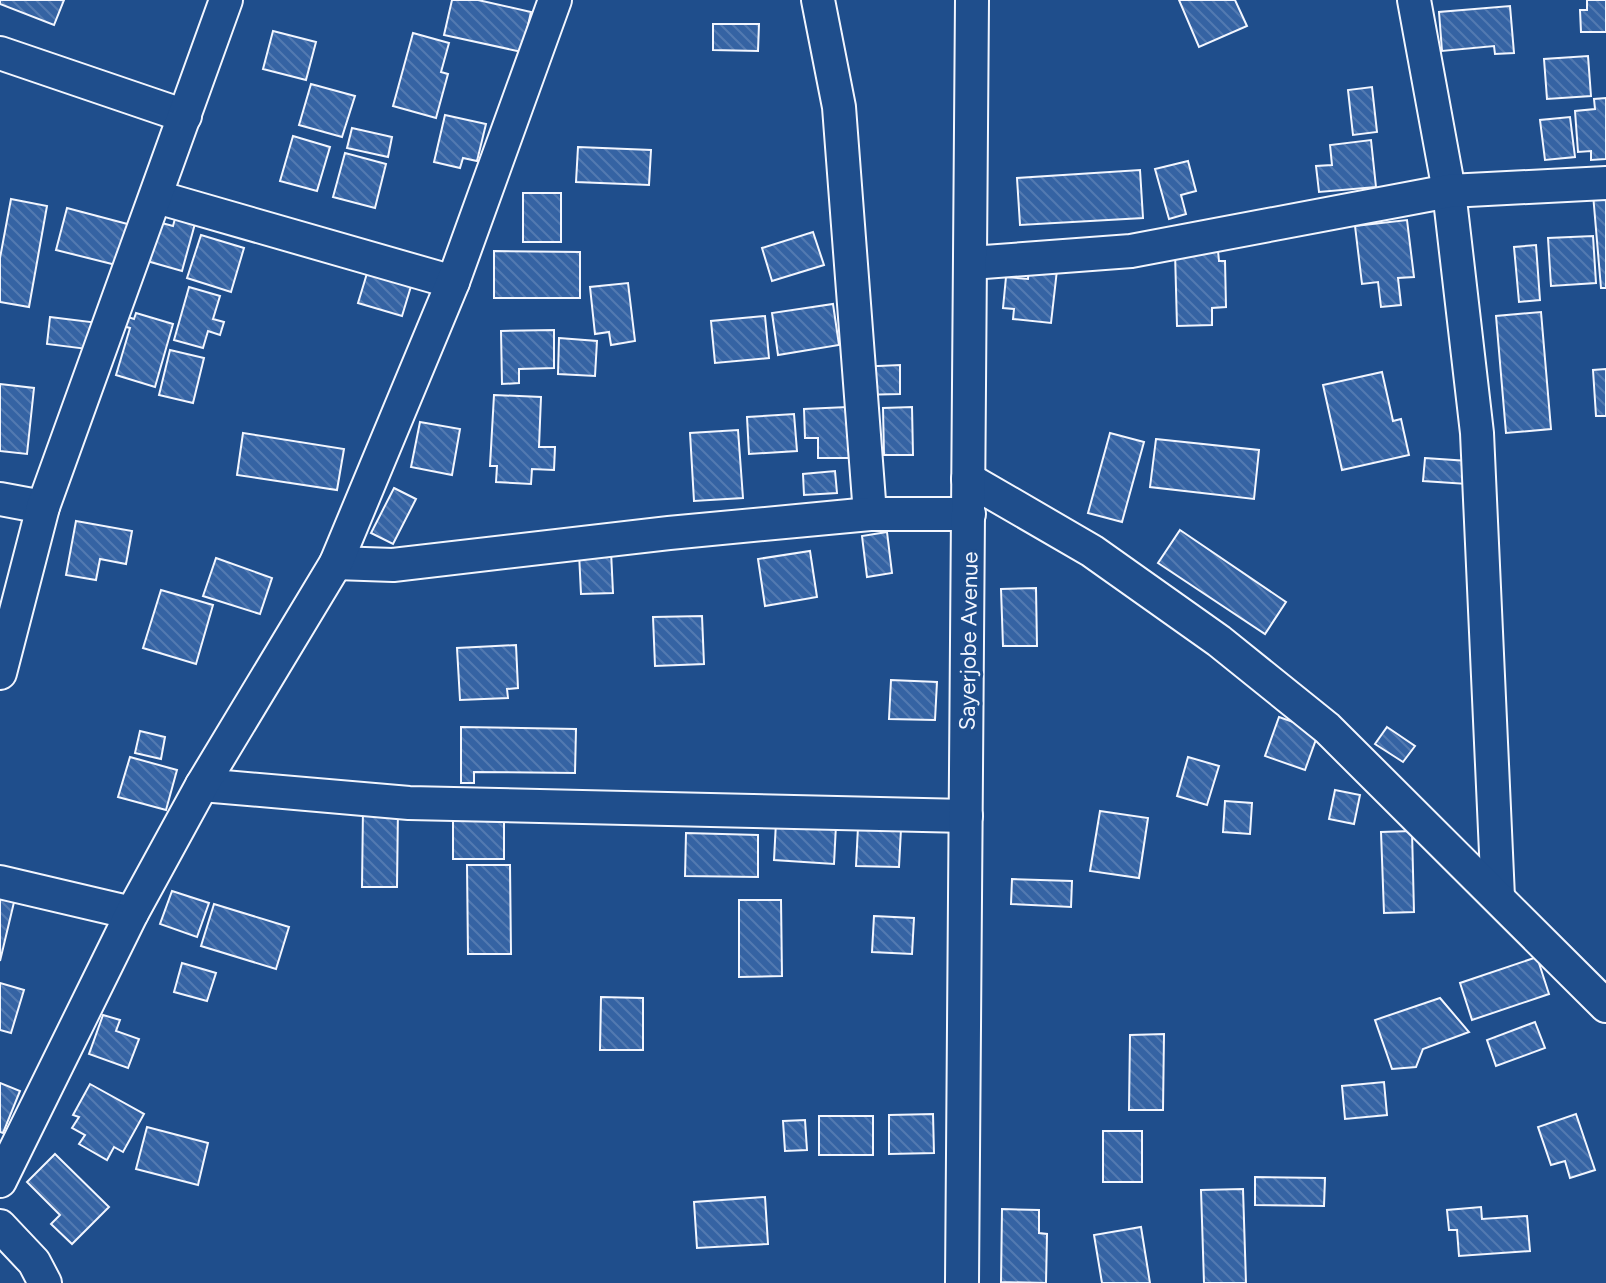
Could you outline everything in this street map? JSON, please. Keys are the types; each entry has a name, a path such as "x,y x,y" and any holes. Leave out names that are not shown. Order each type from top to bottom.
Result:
{"street":[{"path":"0,673 43,507 226,0"},
{"path":"0,1181 132,913 202,785 336,563 453,282 555,0"},
{"path":"818,0 839,107 870,514"},
{"name":"Sayerjobe Avenue","path":"962,1283 972,0"},
{"path":"1414,0 1449,191 1477,433 1498,897"},
{"path":"0,53 185,116"},
{"path":"971,263 1131,251 1449,191 1606,183"},
{"path":"157,197 453,282"},
{"path":"968,479 1092,551 1219,641 1327,728 1606,1006"},
{"path":"0,499 43,507"},
{"path":"336,563 393,565 669,533 870,514 969,514"},
{"path":"202,785 409,803 966,816"},
{"path":"0,882 132,913"},
{"path":"0,1226 34,1262 45,1283"}],"building":[{"path":"0,0 64,0 54,25 0,4"},
{"path":"452,0 478,0 531,12 522,52 444,35"},
{"path":"1179,0 1235,0 1247,26 1199,47"},
{"path":"1587,0 1606,0 1606,32 1581,32 1580,10 1587,10"},
{"path":"1510,6 1514,53 1495,54 1494,46 1442,51 1439,12"},
{"path":"713,24 759,24 758,51 713,50"},
{"path":"273,31 316,42 306,80 263,69"},
{"path":"413,33 449,43 441,72 448,74 436,118 393,106"},
{"path":"1588,56 1591,96 1547,99 1544,59"},
{"path":"311,84 355,96 342,137 299,125"},
{"path":"1372,87 1377,132 1353,135 1348,90"},
{"path":"1606,98 1606,159 1591,160 1591,151 1578,152 1575,111 1595,109 1594,99"},
{"path":"445,115 486,124 477,161 463,158 460,168 434,162"},
{"path":"1570,117 1575,157 1545,160 1540,120"},
{"path":"352,128 392,137 388,157 347,148"},
{"path":"293,136 330,147 317,191 280,181"},
{"path":"1371,140 1376,187 1319,192 1316,166 1332,165 1330,145"},
{"path":"578,147 651,150 649,185 576,182"},
{"path":"345,153 386,164 375,208 333,197"},
{"path":"1188,161 1196,191 1181,195 1186,214 1169,219 1155,169"},
{"path":"1140,170 1143,218 1020,225 1017,178"},
{"path":"523,193 561,193 561,242 523,242"},
{"path":"1606,193 1606,288 1601,288 1593,194"},
{"path":"11,199 47,206 29,307 0,302 0,258"},
{"path":"67,208 135,226 124,267 56,250"},
{"path":"176,215 196,220 182,271 147,261 158,222 173,226"},
{"path":"1407,220 1414,277 1398,278 1401,305 1381,307 1378,282 1362,284 1355,226"},
{"path":"813,232 824,265 772,281 762,248"},
{"path":"201,235 244,248 231,292 187,278"},
{"path":"1593,236 1596,283 1551,286 1548,238"},
{"path":"1536,245 1540,300 1519,302 1514,247"},
{"path":"494,251 580,252 580,298 494,298"},
{"path":"1218,251 1219,261 1225,261 1226,307 1212,308 1212,325 1177,326 1175,252"},
{"path":"1029,267 1057,270 1051,323 1013,319 1014,309 1003,308 1006,277 1028,279"},
{"path":"368,270 412,283 402,316 358,303"},
{"path":"628,283 635,341 611,345 609,332 595,334 590,287"},
{"path":"189,287 220,296 213,319 224,322 220,335 208,331 203,348 174,340"},
{"path":"833,304 839,345 778,355 772,313"},
{"path":"1541,312 1551,429 1506,433 1496,316"},
{"path":"136,313 173,324 155,387 116,375 130,328 123,326 125,316 134,319"},
{"path":"765,316 769,358 715,363 711,321"},
{"path":"50,317 99,323 95,350 47,344"},
{"path":"554,330 554,368 519,369 519,383 502,384 501,331"},
{"path":"559,338 597,341 595,376 558,374"},
{"path":"170,350 204,358 193,403 159,395"},
{"path":"900,365 900,394 857,395 856,367"},
{"path":"1606,369 1606,416 1596,416 1593,370"},
{"path":"1382,372 1393,421 1401,419 1409,455 1342,470 1323,385"},
{"path":"0,384 34,388 27,454 0,451"},
{"path":"494,395 541,397 539,447 555,447 554,470 532,469 531,484 496,482 497,466 490,466"},
{"path":"847,407 849,458 818,458 818,438 805,438 804,409"},
{"path":"912,407 913,455 884,455 883,408"},
{"path":"794,414 797,451 749,454 747,417"},
{"path":"420,422 460,429 452,475 411,467"},
{"path":"738,430 743,498 694,501 690,433"},
{"path":"243,433 344,449 337,490 237,475"},
{"path":"1110,433 1144,442 1122,522 1088,513"},
{"path":"1156,439 1259,450 1254,499 1150,487"},
{"path":"1425,458 1468,461 1467,484 1423,481"},
{"path":"835,471 837,493 804,495 803,474"},
{"path":"394,488 416,499 393,544 371,533"},
{"path":"76,521 132,531 126,564 100,559 96,580 66,575"},
{"path":"1180,530 1286,602 1265,634 1158,563"},
{"path":"887,532 892,573 867,577 862,536"},
{"path":"611,551 613,593 581,594 579,553"},
{"path":"810,551 817,597 765,606 758,559"},
{"path":"216,558 272,578 260,614 203,596"},
{"path":"1036,588 1037,646 1003,646 1001,589"},
{"path":"161,590 213,605 196,664 143,648"},
{"path":"702,616 704,664 655,666 653,617"},
{"path":"516,645 518,688 507,689 508,698 460,700 457,648"},
{"path":"891,680 937,682 935,720 889,719"},
{"path":"1279,717 1319,731 1305,770 1265,756"},
{"path":"461,727 576,729 575,773 474,772 474,783 461,783"},
{"path":"1387,727 1415,746 1403,762 1375,744"},
{"path":"140,731 165,737 161,759 135,753"},
{"path":"130,757 177,770 166,810 118,797"},
{"path":"1188,757 1219,766 1207,805 1177,796"},
{"path":"1335,790 1360,795 1354,824 1329,819"},
{"path":"1225,801 1252,803 1250,834 1223,832"},
{"path":"363,808 398,808 397,887 362,887"},
{"path":"453,811 504,811 504,859 453,859"},
{"path":"1100,811 1148,818 1139,878 1090,871"},
{"path":"776,822 836,825 834,864 774,860"},
{"path":"858,827 901,829 899,867 856,866"},
{"path":"1412,831 1414,912 1384,913 1381,832"},
{"path":"686,833 758,835 758,877 685,876"},
{"path":"467,865 510,865 511,954 468,954"},
{"path":"1012,879 1072,881 1071,907 1011,904"},
{"path":"172,891 209,903 197,937 160,924"},
{"path":"0,894 15,898 0,961"},
{"path":"739,900 781,900 782,976 739,977"},
{"path":"214,904 289,927 276,969 201,946"},
{"path":"874,916 914,918 912,954 872,952"},
{"path":"1537,957 1549,994 1472,1020 1460,983"},
{"path":"182,963 216,973 207,1001 174,992"},
{"path":"0,983 24,990 11,1033 0,1030"},
{"path":"601,997 643,998 643,1050 600,1050"},
{"path":"1440,998 1469,1032 1423,1049 1416,1067 1392,1069 1375,1020"},
{"path":"103,1015 120,1020 116,1031 139,1039 128,1068 89,1054"},
{"path":"1535,1022 1545,1048 1496,1066 1487,1040"},
{"path":"1164,1034 1163,1110 1129,1110 1130,1035"},
{"path":"1384,1082 1387,1115 1345,1119 1342,1086"},
{"path":"0,1083 20,1091 3,1133 0,1132"},
{"path":"90,1084 144,1114 123,1152 114,1147 107,1160 79,1144 85,1135 72,1128 79,1117 73,1115"},
{"path":"933,1114 934,1153 889,1154 889,1115"},
{"path":"1576,1114 1595,1170 1570,1178 1565,1161 1551,1165 1538,1127"},
{"path":"819,1116 873,1116 873,1155 819,1155"},
{"path":"805,1120 807,1150 785,1151 783,1121"},
{"path":"147,1127 208,1143 198,1185 136,1169"},
{"path":"1103,1131 1142,1131 1142,1182 1103,1182"},
{"path":"55,1154 109,1207 72,1244 51,1224 60,1215 27,1182"},
{"path":"1255,1177 1325,1178 1324,1206 1255,1205"},
{"path":"1243,1189 1246,1283 1204,1283 1201,1190"},
{"path":"765,1197 768,1244 697,1248 694,1202"},
{"path":"1481,1207 1482,1219 1527,1216 1530,1251 1459,1256 1457,1230 1449,1230 1447,1210"},
{"path":"1002,1209 1039,1210 1039,1233 1047,1234 1046,1283 1001,1282"},
{"path":"1141,1227 1150,1283 1102,1283 1094,1235"}]}
